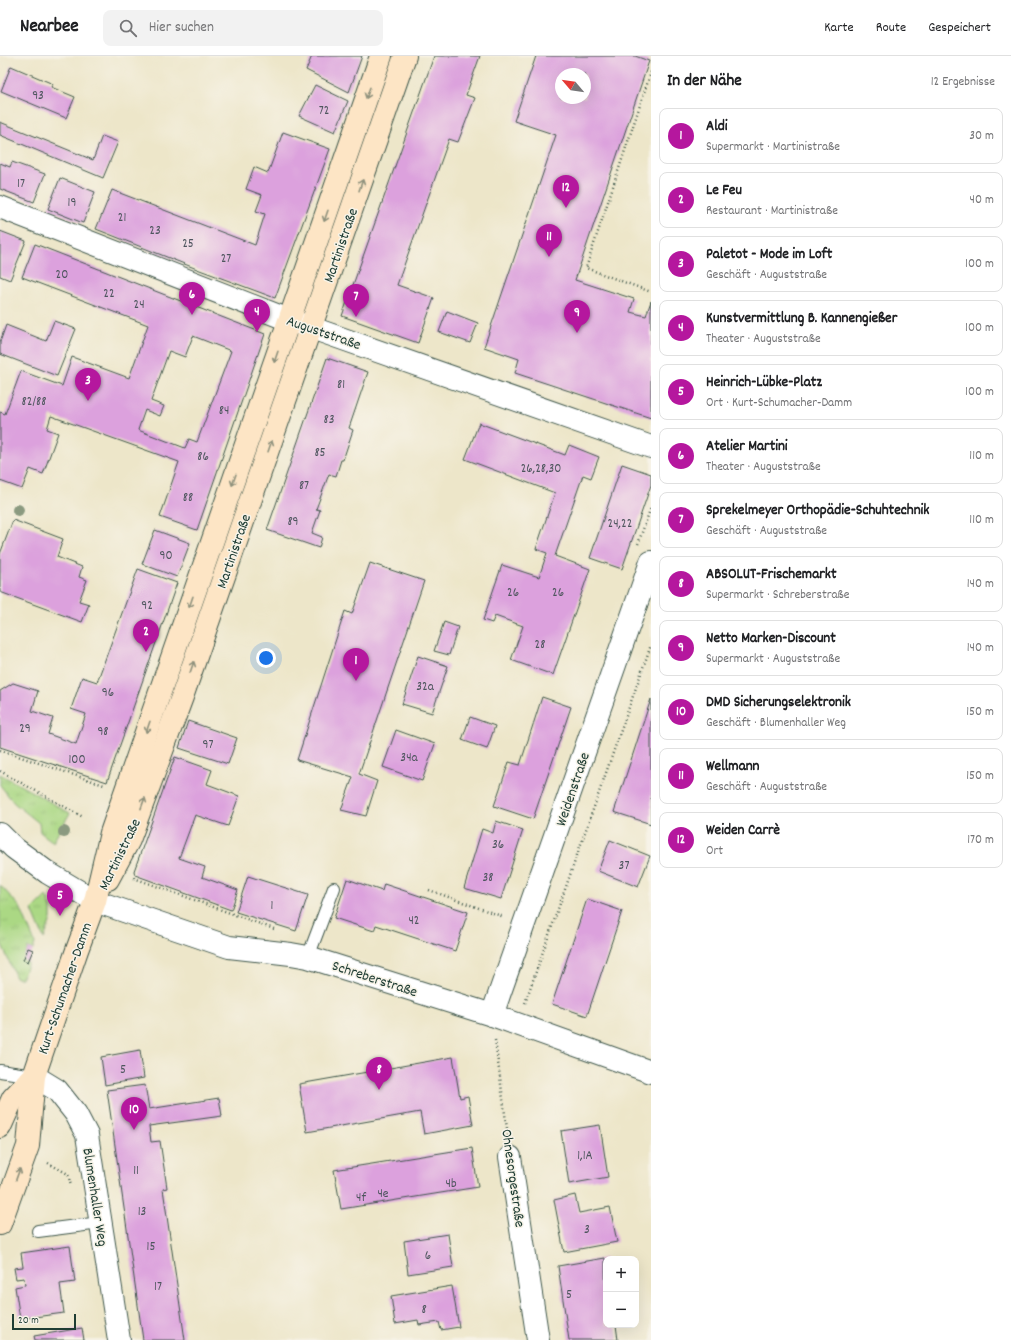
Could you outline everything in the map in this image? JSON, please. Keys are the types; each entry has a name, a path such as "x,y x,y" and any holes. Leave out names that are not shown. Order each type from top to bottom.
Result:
{"main road":[{"name":"Martinistraße","path":"95,900 110,833 381,56"},
{"name":"Martinistraße","path":"95,900 129,840 182,697 312,327 405,56"},
{"name":"Kurt-Schumacher-Damm","path":"0,1224 28,1146 34,1076 95,900"},
{"name":"Kurt-Schumacher-Damm","path":"0,1128 13,1098 34,1076"}],"street":[{"name":"Auguststraße","path":"0,207 289,320 651,447"},
{"name":"Weidenstraße","path":"492,1015 651,562"},
{"name":"Schreberstraße","path":"0,834 14,848 48,873 95,900 229,948 308,957 492,1015 651,1072"},
{"name":"Blumenhaller Weg","path":"34,1076 57,1090 76,1114 87,1135 119,1340"},
{"name":"Ohnesorgestraße","path":"510,1157 538,1340"}],"lane":[{"path":"212,542 234,549"},
{"path":"161,690 182,697"},
{"path":"308,957 334,888"},
{"path":"0,1070 34,1076"},
{"path":"38,1231 100,1223"}],"path":[{"path":"651,72 586,268 651,292"},
{"path":"522,1010 651,645"},
{"path":"0,750 104,785"},
{"path":"0,770 84,817"},
{"path":"429,890 524,924"},
{"name":"Ohnesorgestraße","path":"492,1015 510,1157"},
{"path":"48,1162 68,1174 72,1191"}],"green space":[{"path":"0,774 70,813 53,842 40,832 39,823 14,803 0,785"},
{"path":"0,885 20,907 35,943 33,950 28,948 24,959 28,962 22,978 16,978 0,940"},
{"path":"46,896 51,907 51,919 44,939 32,910"}],"building":[{"path":"312,56 362,56 349,92 306,70"},
{"path":"434,56 480,56 466,95 475,98 458,142 449,139 397,285 434,298 418,343 342,316"},
{"path":"536,56 635,56 649,61 575,280 634,299 630,312 646,316 651,301 651,418 515,373 519,359 484,347 556,135 514,121"},
{"path":"11,66 53,84 51,87 75,97 66,118 1,91"},
{"path":"315,85 348,101 335,132 299,116"},
{"path":"0,122 93,160 102,136 118,142 103,178 0,135"},
{"path":"283,132 330,149 275,298 96,229 112,190 255,245 265,214 256,211 262,195 246,189 254,167 268,173"},
{"path":"12,162 45,174 34,202 0,189 0,163 10,167"},
{"path":"60,178 95,192 83,223 48,209"},
{"path":"0,231 26,241 10,280 0,276"},
{"path":"35,244 265,334 197,530 160,517 179,462 51,416 47,429 58,433 43,474 30,469 22,489 0,481 0,412 5,414 21,371 62,386 72,357 129,378 148,325 22,277","holes":["193,336 231,351 197,442 189,439 185,448 138,430 145,410 160,416 164,406 151,401 169,351 185,357"]},
{"path":"447,311 478,323 470,343 439,332"},
{"path":"54,321 76,329 57,376 0,354 0,342 6,325 46,341"},
{"path":"327,358 368,372 349,428 353,430 343,460 341,460 336,476 329,474 316,509 320,510 312,533 322,537 319,548 267,530"},
{"path":"479,423 565,455 569,445 599,457 591,478 583,475 555,556 590,569 553,675 511,660 523,626 495,616 492,623 483,620 502,565 539,577 547,553 536,549 555,493 465,459"},
{"path":"622,464 651,474 651,485 622,569 590,558"},
{"path":"13,520 63,539 57,557 82,567 79,577 87,580 79,601 89,604 82,622 0,592 0,554"},
{"path":"155,530 190,543 177,577 142,564"},
{"path":"370,563 424,581 359,774 377,781 366,816 341,810 353,777 297,760 345,611 352,614"},
{"path":"138,569 177,583 107,782 0,747 0,691 13,683 38,691 32,711 53,718 48,734 76,744 86,714 71,709 82,677 97,682"},
{"path":"444,622 458,627 449,655 434,651"},
{"path":"418,656 448,666 432,713 402,704"},
{"path":"542,697 571,707 533,819 494,806 509,762 520,765"},
{"path":"651,699 651,824 614,812"},
{"path":"470,717 495,726 487,749 462,740"},
{"path":"188,721 237,738 228,764 179,748"},
{"path":"396,730 435,744 422,781 383,767"},
{"path":"175,757 212,770 207,784 239,796 228,826 195,815 179,858 205,867 202,877 238,890 231,910 135,875 134,871"},
{"path":"496,821 523,830 501,899 464,888 482,829 493,833"},
{"path":"610,840 650,856 638,887 598,871"},
{"path":"248,876 308,895 296,931 236,912"},
{"path":"347,879 382,891 384,884 468,912 455,951 376,925 374,931 334,918"},
{"path":"587,899 622,911 587,1016 552,1004"},
{"path":"28,948 33,950 28,962 23,960"},
{"path":"140,1050 144,1078 105,1085 101,1057"},
{"path":"453,1057 460,1098 468,1096 473,1125 424,1134 420,1112 307,1132 299,1084"},
{"path":"145,1085 149,1109 219,1098 222,1116 149,1126 151,1142 160,1141 167,1188 163,1189 185,1340 143,1340 107,1090"},
{"path":"600,1125 608,1177 569,1184 561,1131"},
{"path":"472,1148 478,1187 341,1209 334,1170"},
{"path":"575,1195 579,1213 610,1207 617,1242 564,1252 554,1200"},
{"path":"448,1234 453,1267 408,1274 404,1241"},
{"path":"70,1246 75,1282 60,1284 64,1313 20,1319 15,1287 25,1285 24,1278 16,1279 14,1268 23,1267 21,1253"},
{"path":"603,1258 603,1328 616,1328 618,1340 569,1340 558,1266"},
{"path":"452,1286 459,1327 441,1330 439,1322 419,1325 418,1320 395,1324 391,1296"},
{"path":"82,1328 84,1340 35,1340 34,1336"}],"place":[{"name":"Weiden Carrè","path":"566,208"},
{"name":"Wellmann","path":"549,257"},
{"name":"Atelier Martini","path":"192,315"},
{"name":"Sprekelmeyer Orthopädie-Schuhtechnik","path":"356,317"},
{"name":"Kunstvermittlung B. Kannengießer","path":"257,332"},
{"name":"Netto Marken-Discount","path":"577,333"},
{"name":"Paletot - Mode im Loft","path":"88,401"},
{"name":"Le Feu","path":"146,652"},
{"name":"Aldi","path":"356,681"},
{"name":"Heinrich-Lübke-Platz","path":"60,916"},
{"name":"ABSOLUT-Frischemarkt","path":"379,1090"},
{"name":"DMD Sicherungselektronik","path":"134,1130"}]}
